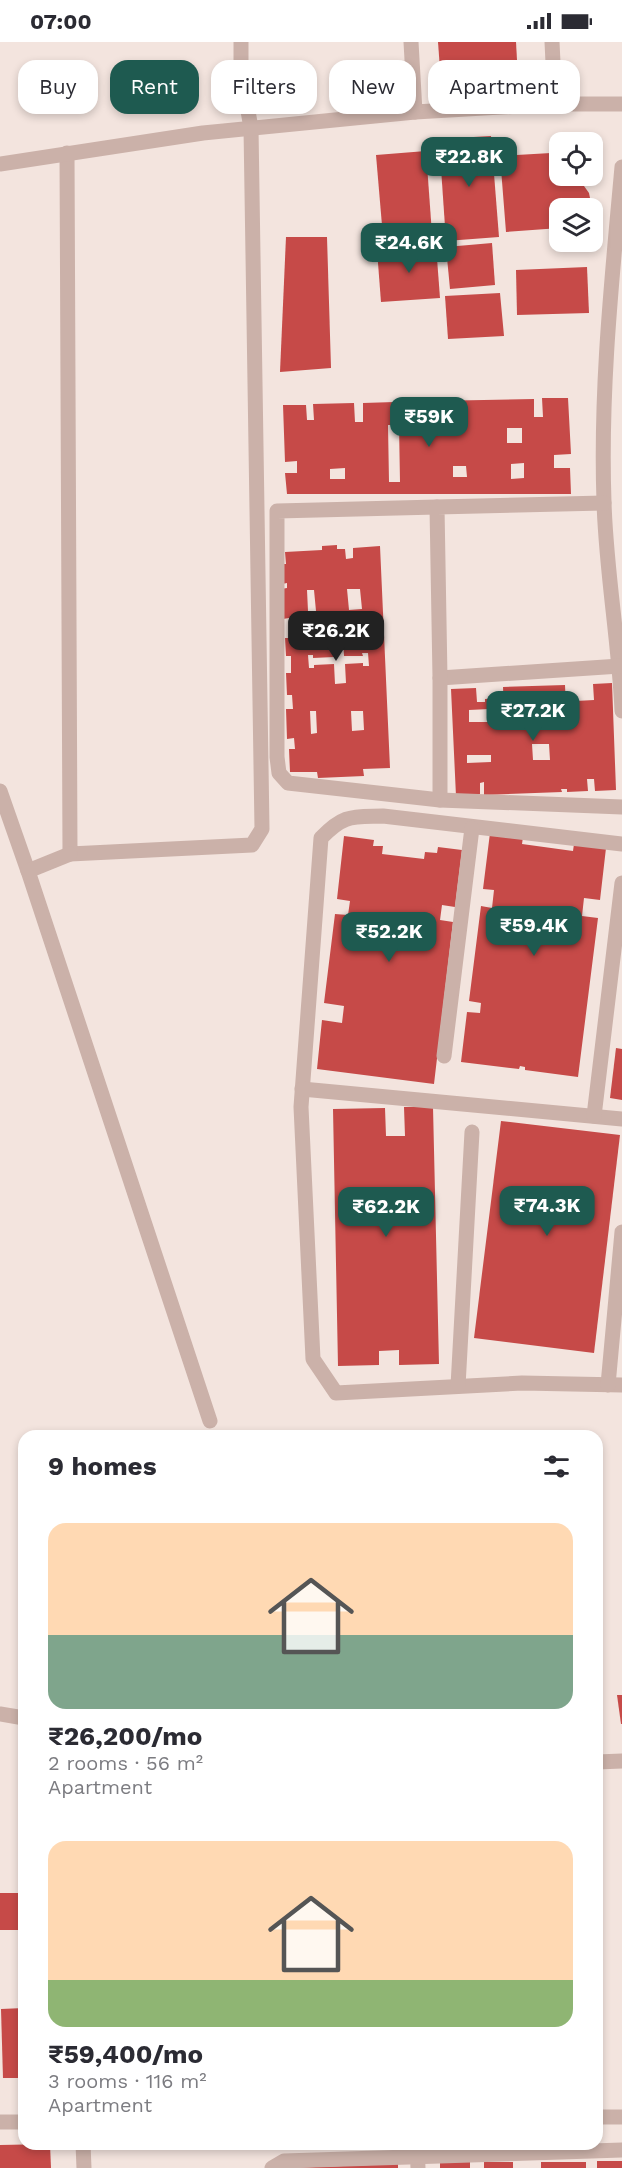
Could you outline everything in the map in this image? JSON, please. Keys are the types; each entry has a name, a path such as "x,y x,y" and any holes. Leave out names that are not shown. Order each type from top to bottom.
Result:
{"street":[{"path":"28,871 70,854 252,845 262,829 251,128 242,71 241,42"},
{"path":"411,42 412,60"},
{"path":"552,42 553,60"},
{"path":"580,104 622,104"},
{"path":"0,164 203,133 394,114"},
{"path":"67,153 70,854"},
{"path":"622,167 615,309 605,389 604,503 618,618 622,711"},
{"path":"604,503 277,512 277,757 279,773 288,783 440,800 622,807"},
{"path":"436,507 440,800"},
{"path":"440,678 620,666"},
{"path":"0,791 210,1421"},
{"path":"622,844 383,816 349,817 334,824 321,838 301,1107 313,1359 336,1393 522,1383 615,1385 622,1232"},
{"path":"444,1056 471,828"},
{"path":"594,1116 622,884"},
{"path":"302,1089 622,1119"},
{"path":"458,1386 472,1132"},
{"path":"0,1714 18,1717"},
{"path":"603,1762 622,1761"},
{"path":"603,2118 622,2117"},
{"path":"0,2122 18,2122"},
{"path":"83,2150 84,2168"},
{"path":"272,2168 284,2161 622,2150"}],"building":[{"path":"438,42 516,42 517,60 439,60"},
{"path":"491,136 499,237 446,241 439,139"},
{"path":"426,151 432,234 383,237 376,155"},
{"path":"549,153 549,186 584,186 590,198 549,198 549,229 506,232 500,156"},
{"path":"286,237 327,237 331,368 280,372"},
{"path":"492,243 495,285 450,289 446,247"},
{"path":"436,245 440,298 381,302 377,250"},
{"path":"587,267 589,313 517,315 516,270"},
{"path":"500,293 504,336 448,339 445,296"},
{"path":"542,398 568,398 571,454 554,455 554,468 570,468 571,494 287,494 285,473 297,473 297,461 285,462 283,405 306,405 307,420 314,420 313,404 354,403 355,422 363,422 363,403 426,401 427,421 432,421 431,401 534,399 534,417 543,417","holes":["388,425 399,425 400,482 389,482","507,428 522,428 522,443 507,443","524,463 524,478 511,479 511,464","453,466 466,466 467,477 453,477","345,468 345,479 330,479 330,469"]},
{"path":"337,545 337,549 345,549 346,559 353,558 353,548 380,546 390,768 363,769 364,776 318,778 317,772 290,772 289,749 295,749 294,738 287,739 286,709 293,709 292,695 287,695 286,673 291,673 291,656 286,656 285,638 290,638 289,618 283,619 281,589 287,588 287,583 282,584 281,564 286,564 285,552 322,550 322,546","holes":["347,589 360,589 362,609 349,610","307,590 314,590 316,611 308,611","343,636 344,656 363,656 362,653 368,653 369,666 363,666 363,663 345,664 346,683 335,684 334,664 314,665 314,668 309,668 308,655 313,655 313,658 334,657 333,637","310,711 316,711 317,733 311,734","351,711 363,711 364,730 352,731"]},
{"path":"612,683 616,790 595,791 594,779 587,779 588,791 567,792 567,789 561,789 562,792 484,795 484,782 480,783 480,794 456,796 451,689 476,688 477,702 497,698 497,713 504,713 503,687 565,685 566,708 577,707 576,701 594,700 593,684","holes":["548,705 549,720 534,720 534,706","489,709 490,722 469,722 469,710","532,744 549,744 550,760 533,760","467,755 491,755 491,762 467,763"]},
{"path":"490,833 523,837 522,844 573,851 574,844 606,848 600,900 584,898 582,916 598,918 578,1077 525,1070 525,1067 520,1066 519,1069 461,1062 467,1012 480,1013 481,1003 469,1001 481,906 492,908 494,890 483,889"},
{"path":"344,836 374,840 373,846 383,846 382,854 424,859 425,852 437,853 438,847 462,850 455,907 442,905 440,920 453,922 434,1084 317,1069 322,1020 342,1023 344,1006 324,1003 335,914 348,915 350,901 337,899"},
{"path":"616,1048 622,1049 622,1100 610,1098"},
{"path":"404,1107 433,1107 439,1364 399,1365 399,1350 379,1351 379,1365 338,1366 333,1109 385,1108 386,1136 405,1136"},
{"path":"501,1121 620,1135 594,1353 474,1338"},
{"path":"617,1695 622,1695 622,1724 621,1724"},
{"path":"0,1893 18,1893 18,1930 0,1930"},
{"path":"18,2008 18,2078 3,2078 1,2009"},
{"path":"0,2145 18,2145 18,2150 50,2150 51,2168 0,2168"},
{"path":"597,2161 622,2161 622,2168 597,2168"},
{"path":"440,2162 470,2162 470,2168 440,2168"},
{"path":"484,2162 513,2162 513,2168 484,2168"},
{"path":"541,2162 586,2162 586,2168 541,2168"},
{"path":"398,2164 398,2168 288,2168"}]}
